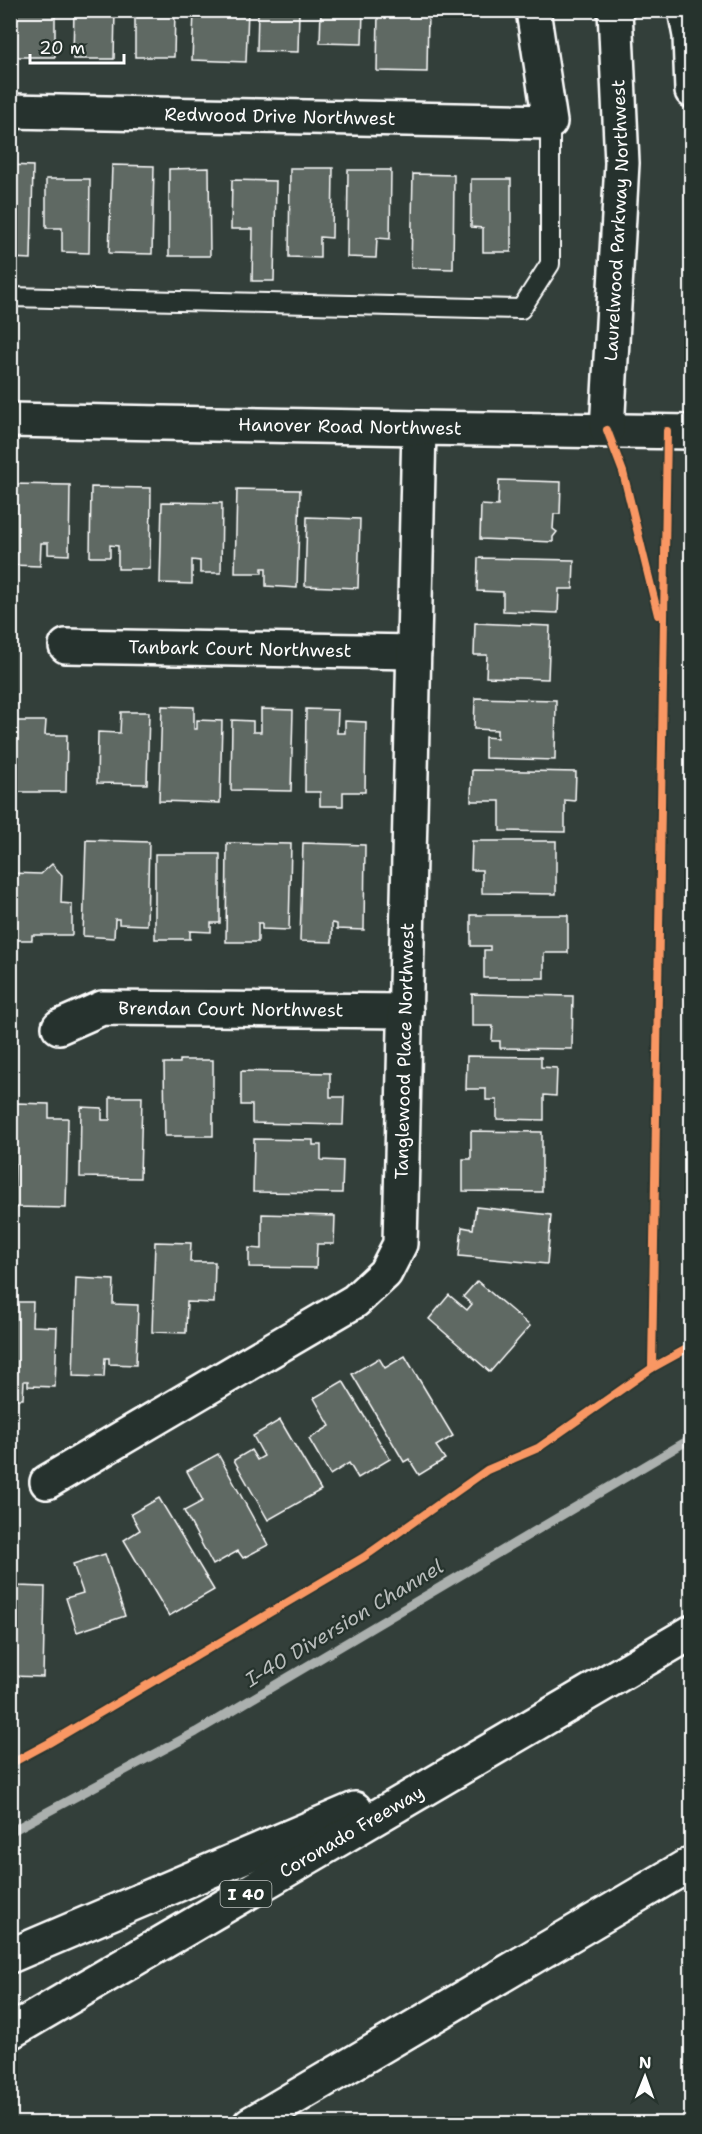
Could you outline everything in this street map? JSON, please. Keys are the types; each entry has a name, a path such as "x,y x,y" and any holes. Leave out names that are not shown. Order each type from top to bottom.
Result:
{"main road":[{"path":"533,10 550,122"},
{"name":"Laurelwood Parkway Northwest","path":"607,430 622,163 615,10"},
{"path":"685,10 690,36 692,92"},
{"name":"Redwood Drive Northwest","path":"10,111 550,122"},
{"name":"Hanover Road Northwest","path":"10,420 692,432"},
{"name":"Tanglewood Place Northwest","path":"47,1482 355,1301 385,1273 400,1244 419,428"},
{"name":"Tanbark Court Northwest","path":"66,646 414,652"},
{"name":"Brendan Court Northwest","path":"59,1027 102,1008 406,1011"},
{"name":"Coronado Freeway","path":"10,2032 692,1632"},
{"path":"10,1956 481,1755"},
{"path":"250,2124 692,1863"}],"lane":[{"path":"10,297 520,309 550,264 550,122"}],"building":[{"path":"15,10 55,10 55,57 14,57"},
{"path":"74,10 115,10 114,59 73,59"},
{"path":"135,10 175,10 174,57 135,57"},
{"path":"206,10 248,10 246,62 192,60 194,12 206,13"},
{"path":"258,10 299,10 298,52 257,51"},
{"path":"321,10 363,10 362,44 320,43"},
{"path":"378,10 428,10 427,72 377,71"},
{"path":"10,165 33,166 31,259 10,258"},
{"path":"112,165 154,166 152,254 109,253"},
{"path":"209,168 210,256 169,256 169,169"},
{"path":"290,168 333,168 332,238 320,237 320,258 289,257"},
{"path":"348,170 391,170 390,239 377,238 376,258 347,257"},
{"path":"413,174 454,175 453,269 411,268"},
{"path":"46,179 90,179 89,253 62,252 62,228 46,228"},
{"path":"471,179 511,179 511,252 483,252 483,228 471,227"},
{"path":"232,180 276,181 274,281 252,281 253,229 231,229"},
{"path":"499,480 561,482 560,514 554,514 553,529 557,532 553,537 553,542 480,539 481,505 498,506"},
{"path":"10,484 70,485 69,555 48,554 48,543 41,543 40,566 10,565"},
{"path":"91,487 151,488 150,569 118,569 118,546 110,545 110,557 90,557"},
{"path":"237,489 300,490 297,588 266,586 266,568 262,568 262,573 235,573"},
{"path":"162,502 222,503 221,573 200,573 200,561 192,560 192,584 160,583"},
{"path":"307,517 360,519 358,588 305,586"},
{"path":"478,558 574,560 573,589 559,589 558,613 503,611 503,592 477,591"},
{"path":"475,623 550,626 548,679 486,677 487,655 474,655"},
{"path":"475,698 556,700 555,760 485,758 485,737 497,738 497,730 474,729"},
{"path":"162,706 194,707 194,729 197,729 197,720 222,721 220,803 159,801"},
{"path":"261,709 293,710 291,791 231,790 232,720 253,721 253,732 261,732"},
{"path":"306,709 338,710 337,733 345,733 345,721 366,722 365,792 343,792 343,806 320,806 320,792 305,792"},
{"path":"121,712 149,712 147,784 97,783 98,732 120,733"},
{"path":"14,721 46,721 45,735 67,735 66,792 13,792"},
{"path":"472,770 576,772 575,801 565,800 565,832 500,831 500,801 471,801"},
{"path":"86,840 149,842 147,925 119,924 119,919 115,919 114,938 83,936"},
{"path":"472,841 556,841 556,894 482,893 482,870 471,870"},
{"path":"227,843 291,844 289,930 262,929 262,923 258,923 258,942 226,942"},
{"path":"303,843 365,845 364,930 337,929 337,924 332,923 332,942 300,941"},
{"path":"155,854 220,854 220,923 211,923 211,932 190,931 190,939 155,939"},
{"path":"52,864 62,875 61,903 72,904 72,935 32,935 32,940 10,940 10,873 41,874"},
{"path":"471,915 568,915 568,953 544,953 544,978 484,978 484,950 490,950 490,946 471,946"},
{"path":"472,994 573,996 572,1049 500,1048 500,1041 492,1041 493,1026 472,1026"},
{"path":"467,1056 541,1057 541,1067 557,1068 556,1096 544,1095 544,1120 497,1119 497,1100 486,1100 486,1089 466,1089"},
{"path":"180,1060 213,1060 213,1136 165,1136 164,1063 180,1063"},
{"path":"241,1071 330,1073 330,1097 344,1097 343,1125 252,1123 252,1105 241,1105"},
{"path":"110,1097 142,1097 140,1178 80,1177 81,1107 102,1108 102,1120 110,1120"},
{"path":"16,1103 49,1104 49,1118 68,1118 66,1208 14,1207"},
{"path":"471,1131 542,1132 542,1192 463,1191 463,1159 471,1159"},
{"path":"254,1139 313,1140 313,1145 321,1145 321,1160 343,1161 342,1193 253,1192"},
{"path":"476,1207 551,1215 547,1264 459,1256 462,1227 473,1229"},
{"path":"262,1214 335,1216 334,1244 317,1244 316,1268 249,1267 249,1248 262,1249"},
{"path":"155,1242 191,1243 190,1262 215,1262 214,1303 187,1302 186,1333 152,1332"},
{"path":"76,1278 114,1280 113,1304 138,1305 136,1365 109,1364 109,1358 105,1358 104,1377 73,1376"},
{"path":"477,1281 530,1326 490,1372 429,1319 449,1295 467,1310 472,1304 463,1297"},
{"path":"10,1302 33,1302 32,1326 57,1327 55,1387 28,1386 28,1381 24,1381 23,1399 10,1399"},
{"path":"405,1356 453,1436 436,1446 445,1459 419,1475 409,1459 404,1462 352,1374 379,1358 385,1368"},
{"path":"343,1381 390,1459 358,1478 349,1463 330,1475 309,1439 330,1426 314,1398"},
{"path":"280,1420 321,1490 268,1520 234,1460 251,1450 257,1460 264,1456 253,1436"},
{"path":"218,1454 268,1545 243,1558 238,1551 213,1565 184,1511 203,1501 187,1471"},
{"path":"159,1498 214,1590 169,1616 124,1540 140,1530 131,1514"},
{"path":"105,1554 125,1616 77,1632 66,1598 83,1593 73,1564"},
{"path":"10,1580 18,1580 18,1586 45,1587 43,1677 10,1676"}],"waterway":[{"name":"I-40 Diversion Channel","path":"10,1832 196,1732 692,1438"}],"cycle path":[{"path":"607,430 623,472 658,615"},
{"path":"667,431 652,1368 692,1346"},
{"path":"10,1764 364,1557 487,1470 538,1448 652,1368"}]}
